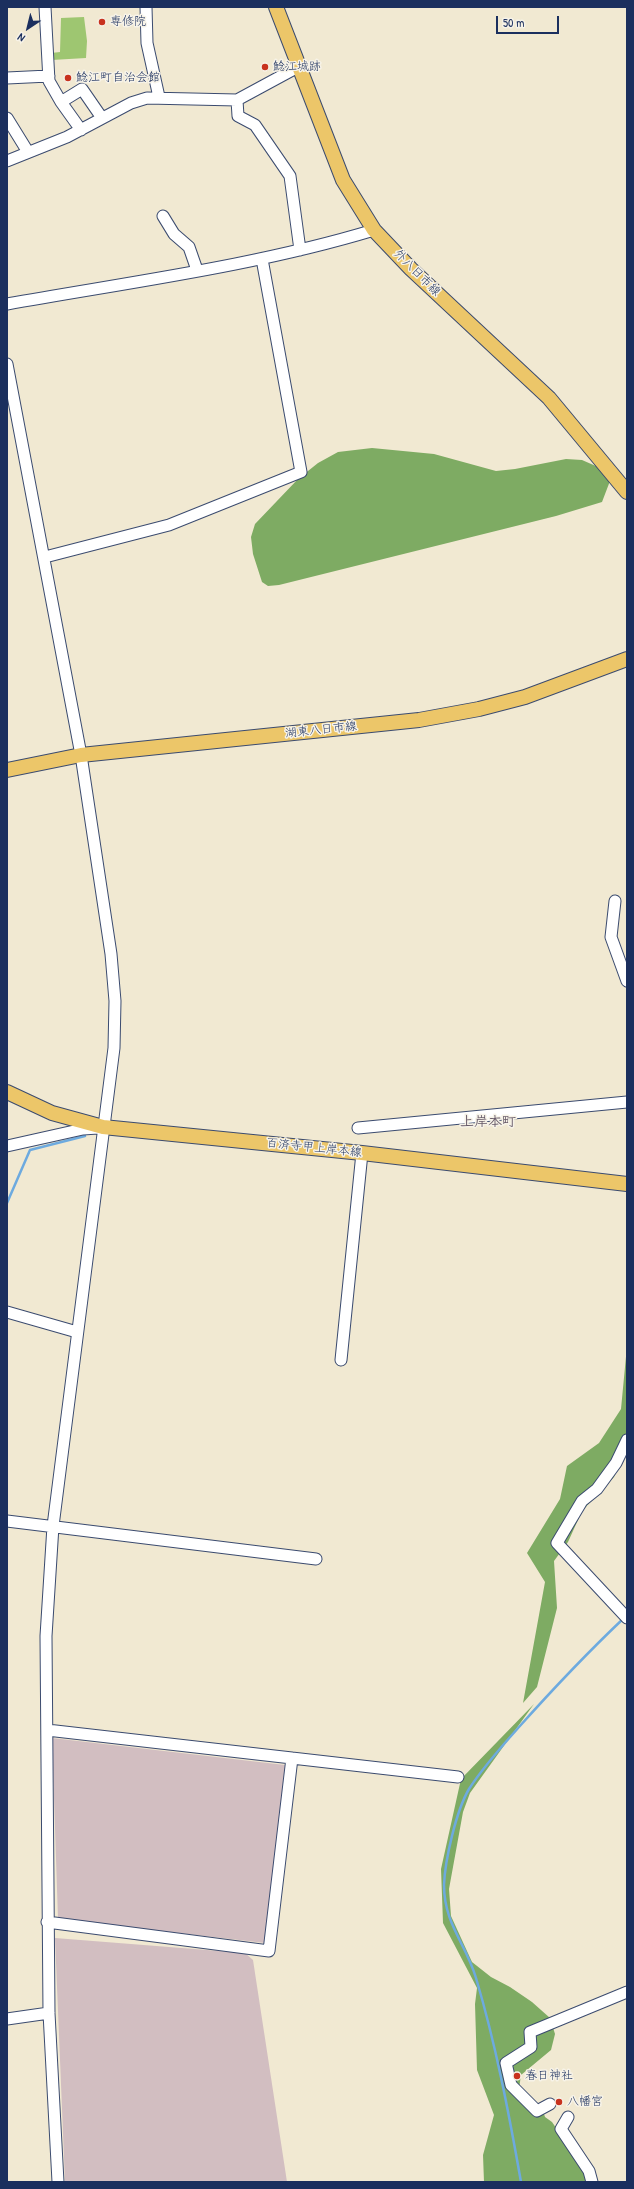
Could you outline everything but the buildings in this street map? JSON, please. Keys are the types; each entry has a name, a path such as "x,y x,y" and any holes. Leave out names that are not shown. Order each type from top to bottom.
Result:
{"main road":[{"name":"外八日市線","path":"276,7 298,68 343,180 374,230 411,269 549,398 626,490"},
{"name":"湖東八日市線","path":"7,770 81,755 418,720 479,710 525,698 627,659"},
{"name":"百済寺甲上岸本線","path":"7,1092 52,1113 103,1127 362,1153 627,1184"}],"street":[{"path":"45,7 49,81 61,102 81,130"},
{"path":"146,7 147,43 159,97"},
{"path":"7,161 81,130 131,103 147,98 159,97 237,100 298,68"},
{"path":"7,78 49,76"},
{"path":"61,102 82,89 102,118"},
{"path":"237,100 238,116 255,125 290,176 300,250"},
{"path":"7,118 28,152"},
{"path":"163,216 174,234 189,247 197,270"},
{"path":"7,304 262,259 374,230"},
{"path":"45,557 169,525 301,472 262,259"},
{"path":"7,364 45,557 81,755 111,954 115,1001 114,1048 53,1526 46,1636 47,1922 49,2013 58,2182"},
{"path":"615,902 611,937 627,981"},
{"path":"358,1128 627,1102"},
{"path":"7,1146 83,1129 103,1127"},
{"path":"340,1360 362,1153"},
{"path":"7,1312 77,1332"},
{"path":"627,1440 616,1463 597,1488 582,1501 557,1543 627,1618"},
{"path":"7,1520 316,1559"},
{"path":"47,1730 458,1777"},
{"path":"47,1922 269,1951 292,1758"},
{"path":"550,2104 537,2111 511,2085 506,2063 531,2047 530,2032 627,1992"},
{"path":"7,2019 49,2013"},
{"path":"568,2117 561,2130 589,2171 592,2182"}],"shaded area":[{"path":"52,1738 285,1765 265,1943 58,1919"},
{"path":"55,1938 245,1953 253,1960 287,2182 65,2182"}],"green space":[{"path":"84,17 87,41 86,58 52,60 51,53 60,52 61,18"},
{"path":"372,448 434,454 496,471 515,469 566,459 582,460 598,467 610,481 602,502 556,516 279,585 268,586 262,582 253,554 251,537 255,524 298,479 318,463 338,452"},
{"path":"627,1346 627,1448 614,1477 582,1511 568,1542 554,1561 557,1608 537,1687 523,1703 545,1582 527,1553 560,1499 567,1466 599,1443 621,1409"},
{"path":"534,1704 470,1793 463,1812 449,1889 451,1916 472,1962 491,1977 510,1987 532,2002 550,2018 555,2034 551,2050 521,2075 519,2089 542,2108 545,2117 552,2122 587,2174 588,2182 484,2182 483,2155 494,2115 477,2070 475,2004 477,1988 443,1923 441,1869 461,1779"}],"waterway":[{"path":"7,1203 30,1150 85,1136"},
{"path":"521,2182 502,2080 490,2029 472,1966 451,1923 445,1899 444,1885 446,1863 452,1836 464,1798 480,1773 499,1749 583,1658 624,1618"}],"place":[{"name":"専修院","path":"102,22"},
{"name":"鯰江城跡","path":"265,67"},
{"name":"鯰江町自治会館","path":"68,78"},
{"name":"春日神社","path":"517,2076"},
{"name":"八幡宮","path":"559,2102"}],"district":[{"name":"上岸本町","path":"488,1122"}]}
